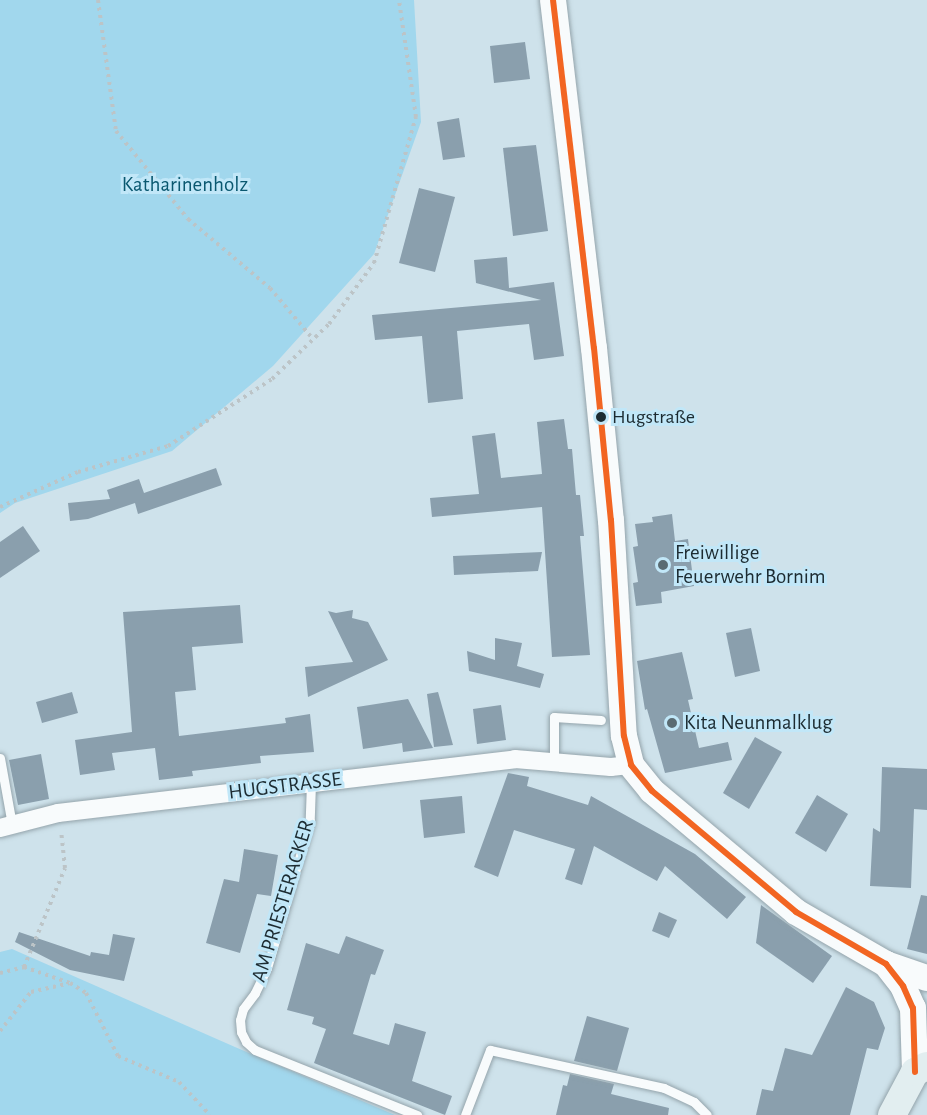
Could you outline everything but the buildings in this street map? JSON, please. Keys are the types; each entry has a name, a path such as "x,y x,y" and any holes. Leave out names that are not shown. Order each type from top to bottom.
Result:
{"main road":[{"path":"553,0 594,348 610,520 624,736 631,765 652,790 796,912 886,964 927,978"},
{"path":"886,964 903,986 913,1008 921,1069 892,1115"}],"street":[{"name":"HUGSTRASSE","path":"6,826 58,813 514,759 611,767 631,765"}],"lane":[{"path":"554,762 554,717 601,720"},
{"name":"HUGSTRASSE","path":"0,759 6,826"},
{"name":"AM PRIESTERACKER","path":"311,783 310,820 267,968 255,993 243,1009 240,1020 241,1032 246,1042 255,1050 417,1115"},
{"path":"465,1115 490,1050 664,1089 694,1102 707,1115"}],"path":[{"path":"98,0 116,131 188,219 270,288 314,339"},
{"path":"0,507 78,472 168,446 272,379 329,324 374,263 416,117 399,0"},
{"path":"24,967 65,868 58,813"},
{"path":"0,973 24,967 70,983 86,993 118,1056 179,1082 210,1115"},
{"path":"0,1031 31,992 70,983"}],"green space":[{"name":"Katharinenholz","path":"0,0 414,0 421,122 374,254 273,366 172,451 15,503 0,513"},
{"path":"12,949 395,1115 0,1115 0,952"}],"transit line":[{"path":"553,0 594,348 611,520 624,736 631,765 652,791 796,912 886,964 903,986 913,1008 915,1072"}],"place":[{"name":"Hugstraße","path":"601,417"},
{"name":"Freiwillige Feuerwehr Bornim","path":"663,565"},
{"name":"Kita Neunmalklug","path":"672,723"}]}
